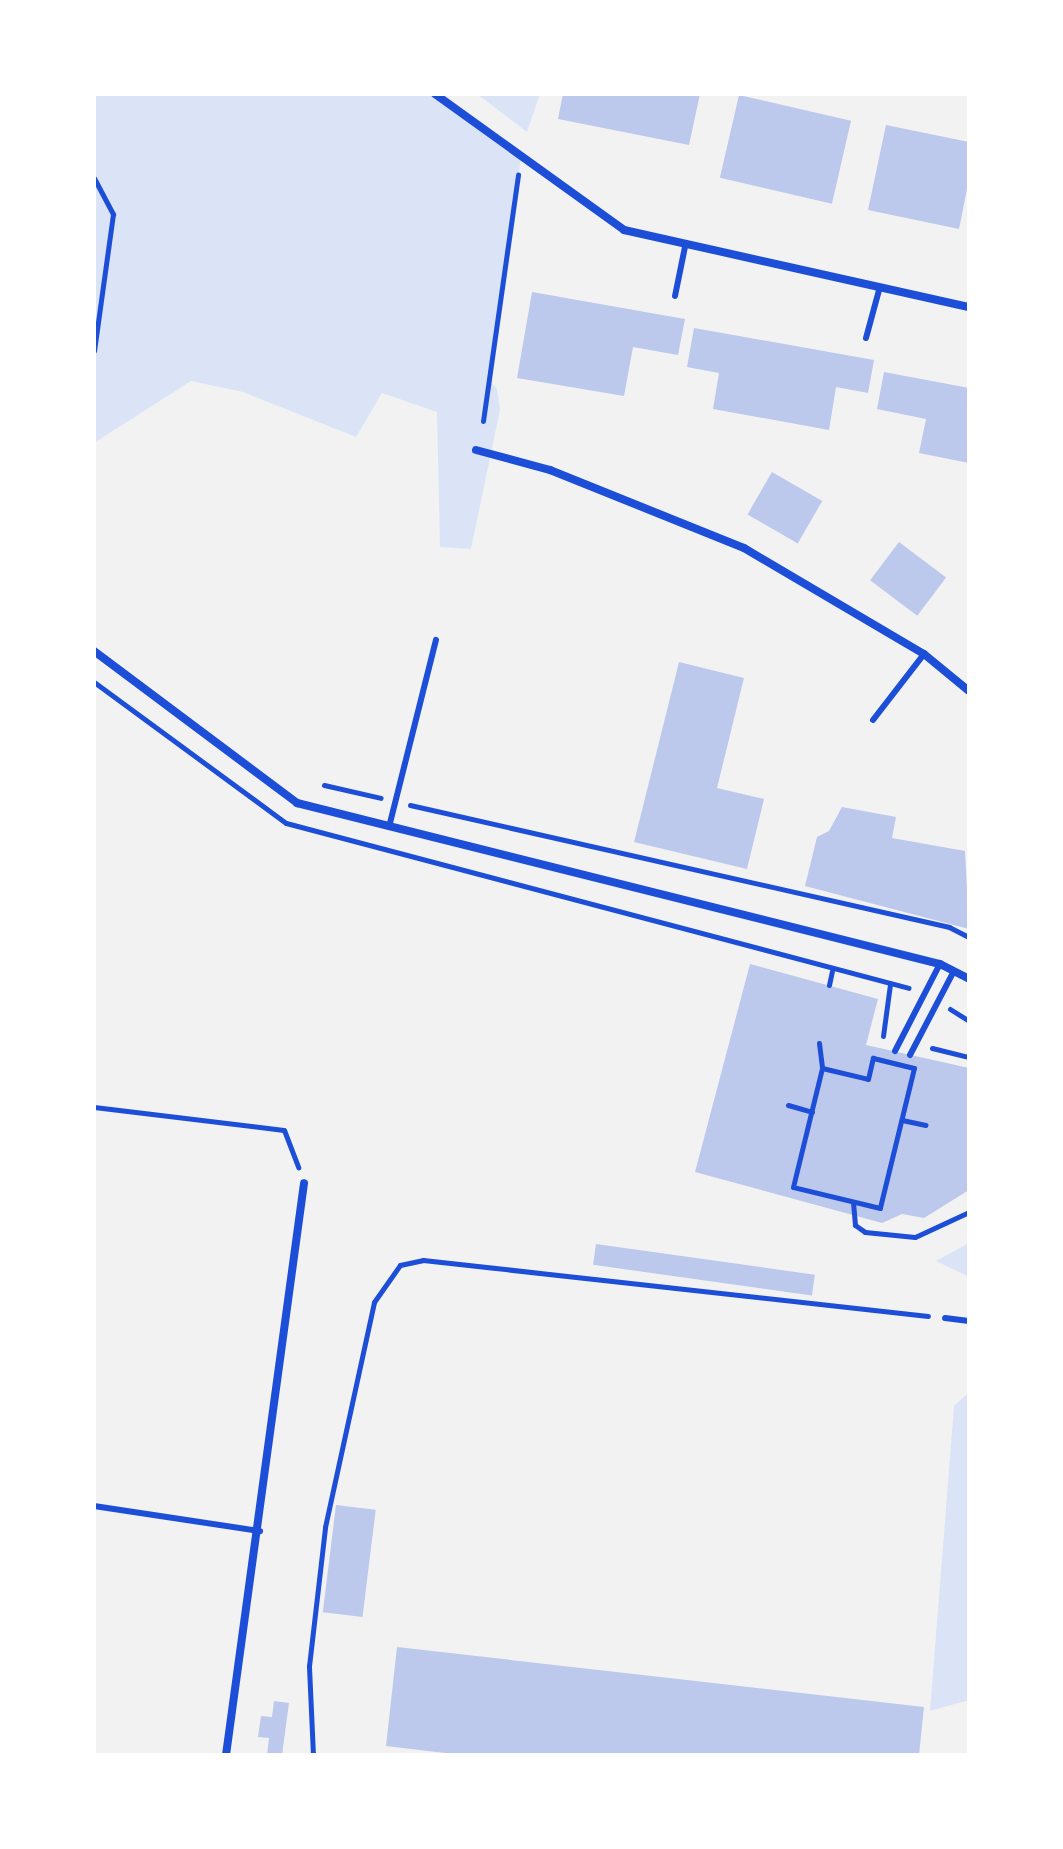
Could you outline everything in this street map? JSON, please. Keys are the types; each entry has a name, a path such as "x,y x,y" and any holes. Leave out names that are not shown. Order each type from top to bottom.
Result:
{"street":[{"path":"435,94 624,230 685,247 969,307"},
{"path":"476,450 550,470 744,548 924,654 969,691"},
{"path":"94,651 297,803 940,964 969,979"},
{"path":"226,1755 260,1531 304,1183"}],"lane":[{"path":"675,296 685,247"},
{"path":"866,338 879,290"},
{"path":"389,827 436,640"},
{"path":"873,720 924,654"},
{"path":"895,1051 940,964"},
{"path":"910,1055 954,971"},
{"path":"945,1318 969,1321"},
{"path":"94,1506 260,1531"}],"path":[{"path":"483,421 521,157"},
{"path":"94,178 113,214 94,351"},
{"path":"324,785 949,927 969,937"},
{"path":"829,985 832,971"},
{"path":"819,1043 822,1068 793,1187 880,1208 914,1068 873,1058 868,1079 822,1068"},
{"path":"959,1066 961,1055"},
{"path":"788,1105 812,1112"},
{"path":"94,1107 284,1130 304,1183"},
{"path":"902,1120 925,1125"},
{"path":"853,1202 855,1225 865,1232 915,1237 969,1212"},
{"path":"313,1755 309,1666 325,1527 374,1302 400,1265 423,1260 945,1318"}],"shaded area":[{"path":"94,94 435,94 521,157 490,381 497,389 500,410 471,549 440,547 437,412 382,393 356,437 243,392 191,381 94,443"},
{"path":"477,94 540,94 527,132"},
{"path":"969,1243 969,1277 936,1261"},
{"path":"969,1392 969,1700 930,1711 954,1406"}],"building":[{"path":"563,94 700,94 689,145 558,119"},
{"path":"739,95 851,121 832,204 720,178"},
{"path":"886,125 969,142 969,179 959,229 868,210"},
{"path":"532,292 685,319 678,355 633,347 624,396 517,378"},
{"path":"694,328 874,360 868,393 836,387 829,430 713,409 719,373 687,367"},
{"path":"884,372 969,388 969,463 919,453 926,419 877,409"},
{"path":"772,472 822,501 798,543 748,514"},
{"path":"899,542 946,578 917,616 870,580"},
{"path":"679,662 744,678 717,788 764,799 747,869 634,842"},
{"path":"842,807 896,817 892,838 965,851 969,929 805,886 817,837 829,831"},
{"path":"750,964 878,999 866,1045 969,1068 969,1190 924,1218 902,1214 882,1223 695,1172"},
{"path":"596,1244 815,1275 812,1296 593,1265"},
{"path":"336,1505 376,1510 363,1617 323,1612"},
{"path":"397,1647 924,1707 919,1755 462,1755 386,1746"},
{"path":"274,1701 289,1703 282,1755 267,1755 269,1738 258,1737 261,1716 272,1717"}]}
